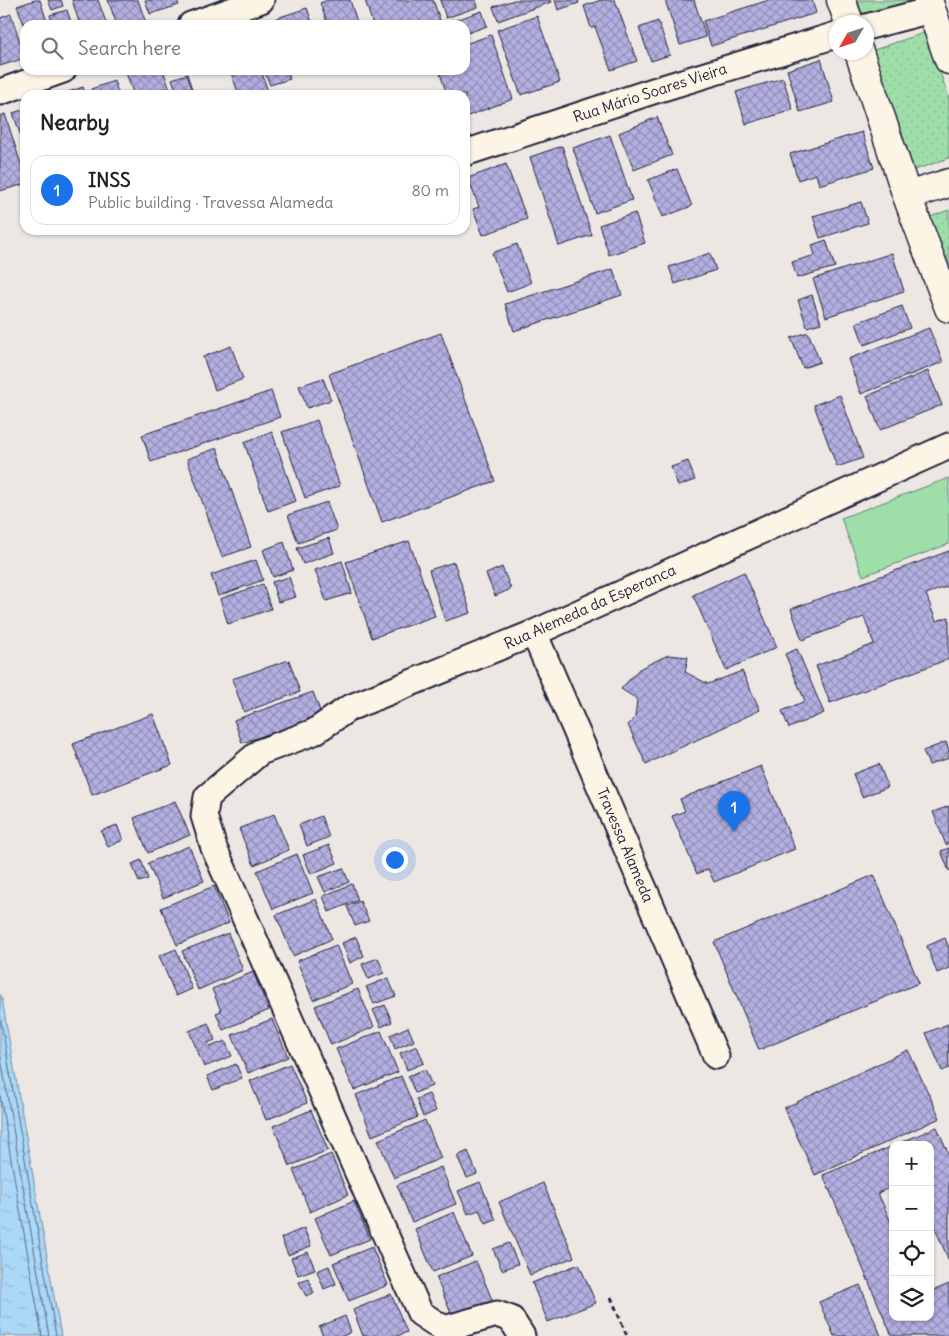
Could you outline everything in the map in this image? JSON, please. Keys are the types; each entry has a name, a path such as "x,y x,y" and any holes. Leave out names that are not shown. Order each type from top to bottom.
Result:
{"street":[{"path":"205,20 261,0"},
{"path":"841,0 846,15"},
{"path":"874,24 929,5 949,60"},
{"name":"Rua Mário Soares Vieira","path":"470,152 653,91 829,37"},
{"path":"862,60 907,196 949,308"},
{"path":"0,92 49,75"},
{"path":"907,196 949,183"},
{"name":"Rua Alemeda da Esperanca","path":"522,1336 511,1319 497,1314 444,1329 420,1313 214,848 204,816 207,797 260,752 314,732 349,708 534,633 949,446"},
{"name":"Travessa Alameda","path":"534,633 716,1056"}],"path":[{"path":"611,1296 628,1336"}],"green space":[{"path":"858,0 906,0 908,6 874,18 874,15 862,15"},
{"path":"926,32 949,98 949,158 912,171 874,60 874,50"},
{"path":"949,210 949,270 930,217"},
{"path":"949,478 949,544 863,576 841,518"}],"water":[{"path":"0,994 2,999 61,1336 0,1336"}],"building":[{"path":"40,0 46,20 22,20 17,6"},
{"path":"48,0 61,0 63,6 52,10"},
{"path":"72,0 98,0 105,20 78,20"},
{"path":"108,0 138,0 145,20 115,20"},
{"path":"145,0 177,0 179,5 150,14"},
{"path":"328,0 350,0 356,20 326,20 320,3"},
{"path":"365,0 433,0 440,20 371,20"},
{"path":"440,0 476,0 478,7 446,18"},
{"path":"514,0 550,0 551,2 498,21 493,7"},
{"path":"555,0 578,0 579,3 558,10"},
{"path":"601,0 615,0 637,61 611,70 595,27 591,28 584,6"},
{"path":"665,0 694,0 706,37 680,45"},
{"path":"769,0 812,0 816,13 711,46 703,21"},
{"path":"307,8 311,20 278,20 277,18"},
{"path":"67,10 70,20 52,20 50,15"},
{"path":"482,11 487,26 470,32 470,20 456,20"},
{"path":"11,14 20,42 20,60 0,66 0,18"},
{"path":"537,16 560,82 521,95 497,30"},
{"path":"658,21 670,55 651,61 639,28"},
{"path":"491,35 513,99 470,115 470,90 445,90 441,75 470,75 470,42"},
{"path":"821,59 834,102 800,112 787,70"},
{"path":"127,75 165,75 170,90 132,90"},
{"path":"187,75 192,90 176,90 172,79"},
{"path":"232,75 263,75 267,90 237,90"},
{"path":"266,75 289,75 290,79 270,85"},
{"path":"783,78 793,110 746,124 736,92"},
{"path":"114,81 117,90 91,90"},
{"path":"20,111 20,133 13,113"},
{"path":"5,114 20,161 20,185 0,191 0,116"},
{"path":"657,117 672,155 634,170 619,133"},
{"path":"862,132 874,168 819,185 816,174 798,180 790,154"},
{"path":"610,135 632,200 595,213 573,148"},
{"path":"562,146 592,235 559,246 530,157"},
{"path":"506,164 527,219 483,235 473,209 479,207 470,183 470,177"},
{"path":"677,169 692,206 663,217 648,180"},
{"path":"861,202 868,223 820,238 813,216"},
{"path":"635,213 645,243 609,255 599,225"},
{"path":"826,240 835,267 797,278 792,262 815,255 812,245"},
{"path":"517,244 531,283 507,292 492,253"},
{"path":"710,253 716,270 675,284 669,267"},
{"path":"892,253 904,291 826,317 813,279"},
{"path":"613,269 622,295 514,331 505,304"},
{"path":"812,295 821,323 807,327 798,300"},
{"path":"902,306 910,328 864,345 856,323"},
{"path":"929,328 943,362 861,394 848,359"},
{"path":"808,332 820,362 803,368 791,338"},
{"path":"441,333 495,481 382,522 329,374"},
{"path":"231,346 243,379 215,390 203,357"},
{"path":"928,371 942,405 880,430 867,396"},
{"path":"323,378 331,400 307,408 299,386"},
{"path":"271,391 280,417 151,462 142,435"},
{"path":"840,395 863,458 837,467 814,405"},
{"path":"317,420 340,486 305,498 282,432"},
{"path":"272,432 296,501 268,511 244,442"},
{"path":"217,448 251,547 222,557 187,459"},
{"path":"688,461 695,480 678,486 671,467"},
{"path":"327,502 337,530 298,543 288,515"},
{"path":"329,538 334,553 303,564 297,548"},
{"path":"409,541 435,616 372,638 346,562"},
{"path":"284,542 293,570 273,577 263,550"},
{"path":"949,551 949,586 926,594 936,621 949,617 949,659 830,703 816,666 874,644 864,617 802,640 791,609"},
{"path":"256,560 263,580 218,596 211,575"},
{"path":"342,561 352,593 326,601 315,570"},
{"path":"454,562 471,613 445,621 429,570"},
{"path":"502,567 511,589 495,596 486,574"},
{"path":"744,572 777,647 726,670 693,595"},
{"path":"289,577 296,597 278,602 272,582"},
{"path":"263,584 271,609 228,624 220,599"},
{"path":"797,649 824,713 789,728 782,711 805,701 785,654"},
{"path":"668,655 688,657 685,672 708,684 742,671 760,710 646,764 628,725 635,718 637,699 621,689 639,669"},
{"path":"289,660 300,692 244,712 232,679"},
{"path":"313,692 322,716 242,743 234,720"},
{"path":"153,714 172,765 92,795 73,744"},
{"path":"946,742 949,758 929,765 923,751"},
{"path":"879,764 888,787 862,797 853,774"},
{"path":"761,766 795,849 714,882 708,869 697,874 672,816 685,811 680,799"},
{"path":"175,801 190,835 148,853 134,818"},
{"path":"949,806 949,843 946,845 933,812"},
{"path":"274,814 289,850 254,865 239,829"},
{"path":"321,816 329,837 307,846 299,825"},
{"path":"117,825 123,840 108,847 101,831"},
{"path":"329,845 337,863 311,874 303,855"},
{"path":"189,846 204,881 163,898 148,863"},
{"path":"949,848 949,871 941,851"},
{"path":"297,854 313,893 273,909 257,871"},
{"path":"141,860 148,879 139,882 132,864"},
{"path":"343,868 349,882 325,892 318,877"},
{"path":"874,875 919,983 759,1050 714,942"},
{"path":"352,884 358,900 329,912 323,896"},
{"path":"214,886 229,923 177,945 161,908"},
{"path":"316,899 332,939 293,956 276,915"},
{"path":"360,901 369,921 355,926 347,906"},
{"path":"228,933 243,970 198,990 182,951"},
{"path":"356,937 364,956 350,963 342,943"},
{"path":"945,938 949,948 949,968 937,973 927,946"},
{"path":"336,945 352,984 313,1000 297,961"},
{"path":"176,949 192,989 176,996 159,956"},
{"path":"378,958 384,973 368,979 362,964"},
{"path":"253,972 269,1010 223,1030 216,1013 221,1011 212,989"},
{"path":"388,978 396,996 374,1004 366,987"},
{"path":"358,989 374,1027 331,1045 315,1006"},
{"path":"385,1005 392,1022 381,1027 373,1010"},
{"path":"272,1019 288,1057 248,1073 232,1035"},
{"path":"208,1023 215,1040 208,1043 210,1047 225,1041 232,1056 204,1067 189,1031"},
{"path":"948,1024 949,1068 942,1071 926,1033"},
{"path":"408,1027 414,1041 395,1049 390,1035"},
{"path":"381,1031 398,1072 354,1090 336,1049"},
{"path":"417,1046 424,1063 407,1070 400,1053"},
{"path":"908,1050 940,1118 815,1175 784,1108"},
{"path":"236,1064 242,1078 213,1090 207,1076"},
{"path":"290,1064 307,1103 266,1120 250,1081"},
{"path":"425,1069 432,1086 415,1093 408,1076"},
{"path":"401,1076 418,1117 372,1136 356,1095"},
{"path":"429,1094 436,1111 423,1117 416,1099"},
{"path":"311,1110 328,1150 290,1166 273,1126"},
{"path":"425,1120 441,1158 394,1178 378,1140"},
{"path":"937,1127 949,1155 949,1261 934,1225 934,1141 904,1141"},
{"path":"889,1148 889,1188 878,1193 889,1218 889,1321 934,1321 934,1290 949,1284 949,1336 892,1336 823,1175"},
{"path":"468,1151 477,1174 467,1178 457,1156"},
{"path":"331,1154 348,1195 310,1212 293,1170"},
{"path":"441,1167 456,1204 412,1222 397,1185"},
{"path":"480,1182 496,1220 486,1224 479,1210 468,1214 458,1191"},
{"path":"543,1183 574,1257 530,1275 499,1202"},
{"path":"354,1201 370,1239 331,1255 315,1218"},
{"path":"454,1212 472,1256 433,1272 415,1229"},
{"path":"304,1228 311,1246 288,1255 281,1238"},
{"path":"509,1243 518,1264 502,1270 493,1249"},
{"path":"372,1247 388,1285 349,1301 333,1263"},
{"path":"308,1252 315,1269 298,1275 291,1258"},
{"path":"476,1261 493,1302 453,1318 436,1277"},
{"path":"579,1264 596,1303 548,1322 532,1283"},
{"path":"329,1266 336,1284 324,1289 317,1271"},
{"path":"308,1278 314,1293 306,1296 299,1282"},
{"path":"860,1285 881,1336 834,1336 819,1302"},
{"path":"391,1294 407,1332 397,1336 363,1336 353,1310"},
{"path":"345,1316 351,1332 343,1336 323,1336 319,1327"}],"place":[{"name":"INSS","path":"734,832"}]}
